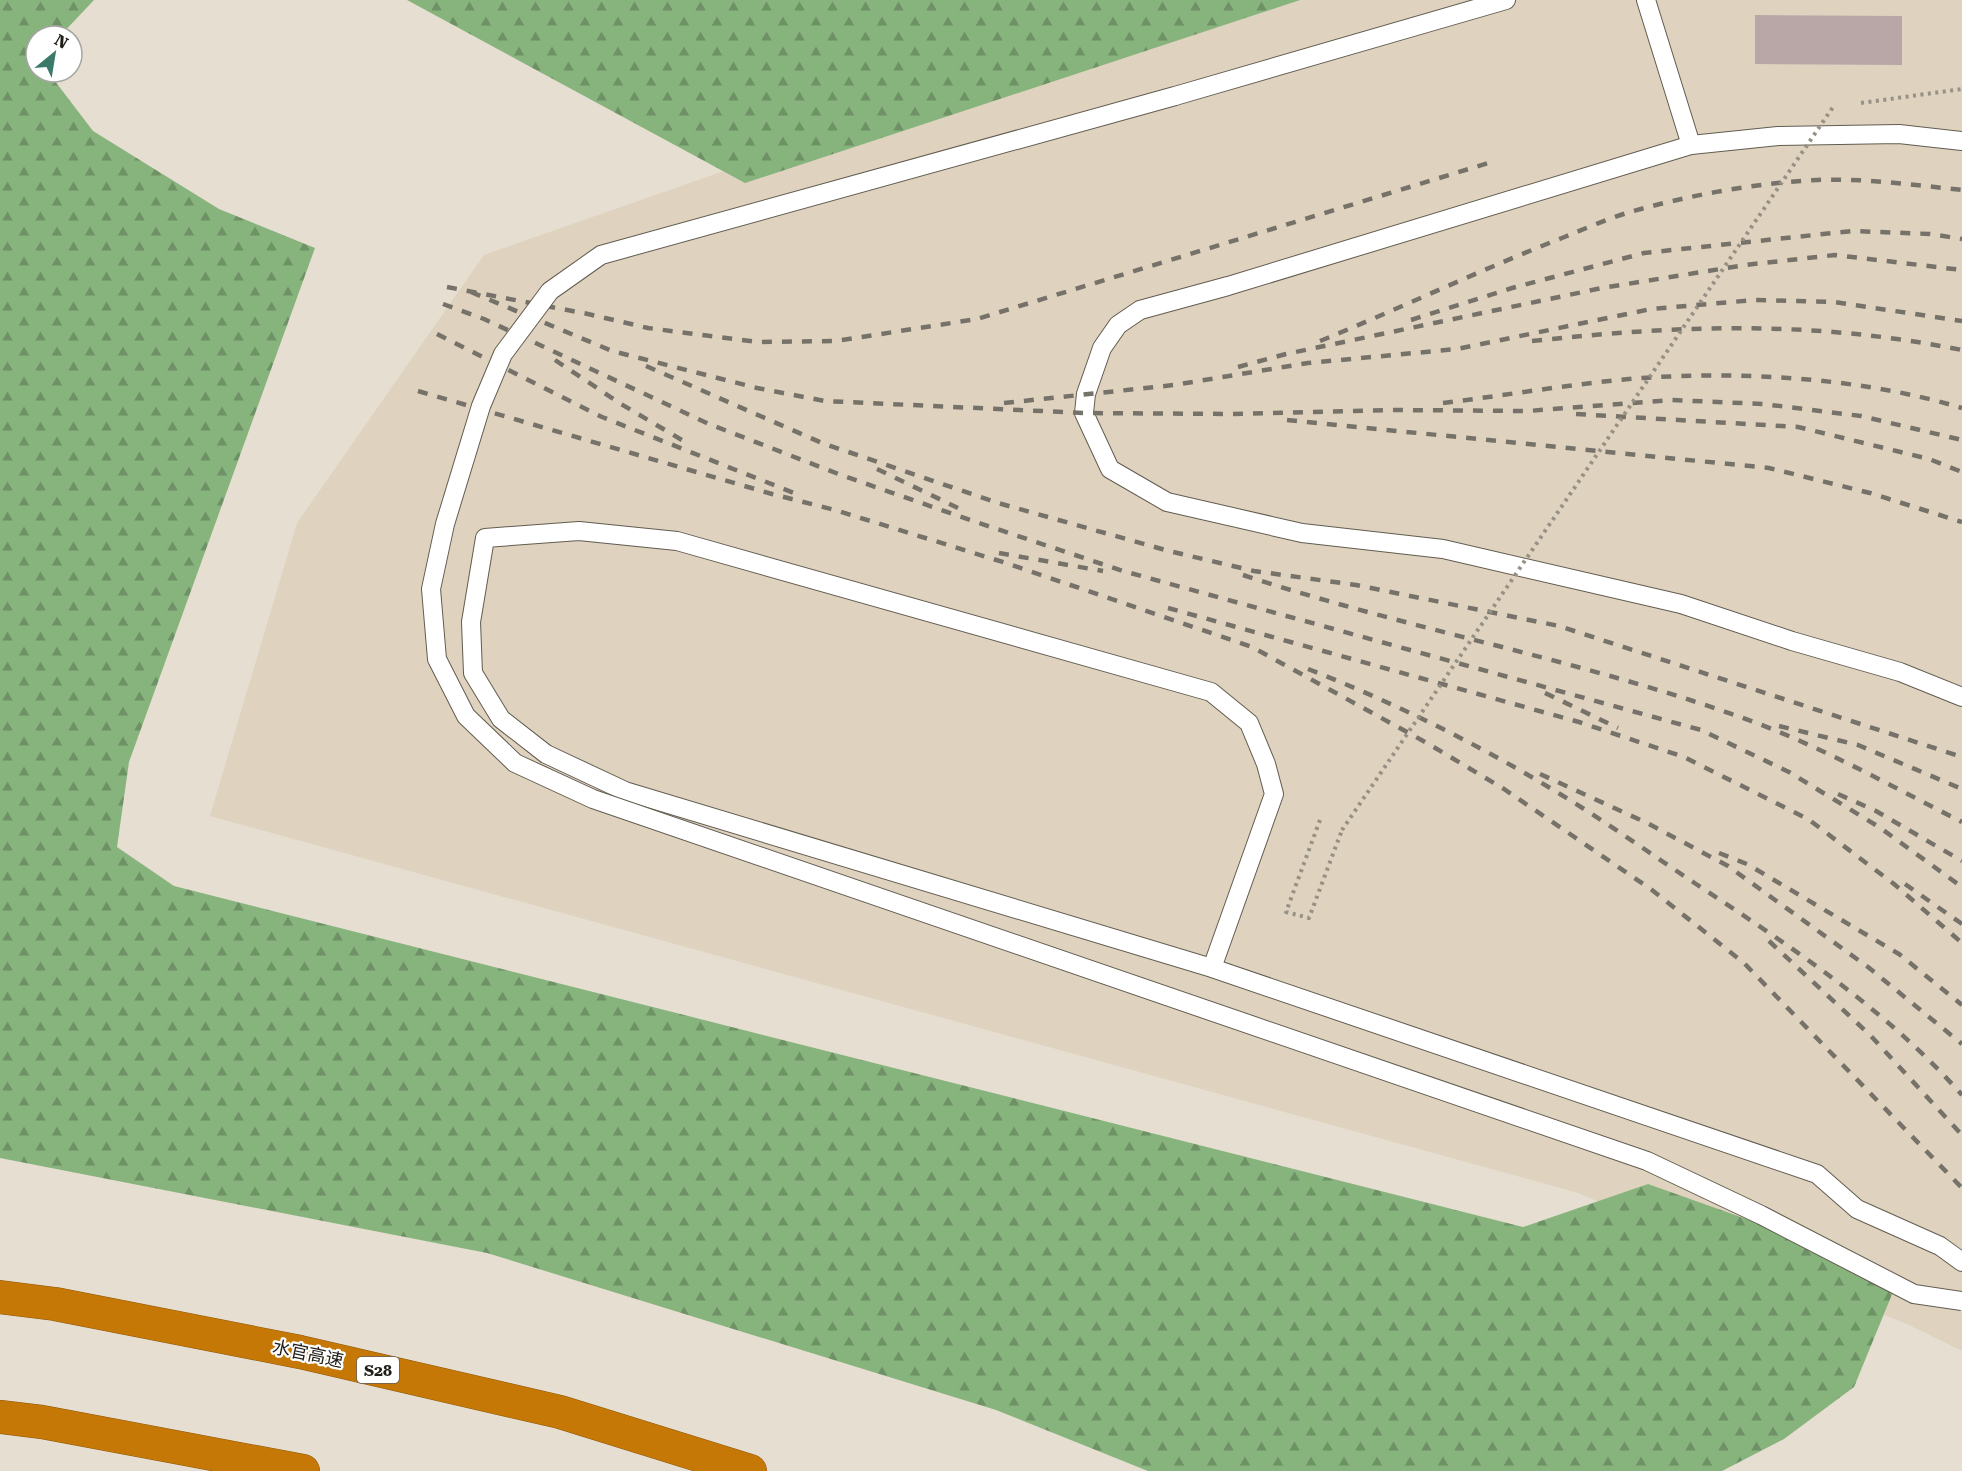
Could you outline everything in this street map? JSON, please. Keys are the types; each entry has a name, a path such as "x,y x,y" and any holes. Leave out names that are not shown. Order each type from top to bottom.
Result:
{"highway":[{"name":"水官高速","path":"0,1297 55,1304 300,1352 560,1412 750,1471"},
{"path":"0,1417 42,1422 303,1471"}],"lane":[{"path":"1506,0 1175,96 601,255 550,291 503,354 481,406 445,524 431,589 437,659 466,716 515,763 593,799 1647,1161 1761,1215 1914,1294 1962,1301"},
{"path":"1646,0 1691,145"},
{"path":"1962,141 1899,134 1778,136 1691,145 1228,286 1140,310 1118,325 1102,348 1086,394 1084,413 1110,469 1167,502 1302,533 1443,549 1576,578 1681,604 1792,641 1899,672 1962,697"},
{"path":"1212,968 1274,794 1266,764 1249,723 1211,692 677,541 579,531 485,538 471,622 473,673 501,719 546,754 625,791 1212,968 1817,1174 1857,1209 1940,1246 1962,1262"}],"path":[{"path":"1857,104 1962,89"},
{"path":"1320,820 1286,912 1309,918 1342,830 1833,107 1845,106"}],"shaded area":[{"path":"1212,0 1962,0 1962,1351 1907,1324 1575,1192 210,816 297,523 484,255"}],"green space":[{"path":"0,0 94,0 71,24 24,24 24,84 57,84 93,131 219,209 315,248 129,762 117,847 174,886 1523,1227 1648,1184 1783,1232 1895,1287 1854,1387 1784,1439 1722,1471 1148,1471 996,1410 487,1253 0,1158"},
{"path":"407,0 1300,0 745,183"}],"building":[{"path":"1755,15 1902,16 1902,65 1755,64"}],"railway":[{"path":"447,287 648,328 757,342 836,341 977,319 1495,161"},
{"path":"1320,341 1596,224 1676,200 1746,187 1817,180 1872,181 1962,190"},
{"path":"1411,320 1512,288 1644,253 1852,231 1930,234 1962,239"},
{"path":"1238,367 1286,354 1602,288 1745,265 1835,255 1962,270"},
{"path":"471,292 612,351 757,388 825,401 1084,413 1233,414 1392,410 1528,411 1672,400 1763,404 1861,416 1962,440"},
{"path":"1004,403 1174,385 1308,363 1457,349 1651,309 1755,300 1834,302 1962,321"},
{"path":"443,304 484,319 709,424 841,475 973,521 1123,571 1701,730 1789,772 1879,827 1962,887"},
{"path":"1532,341 1642,331 1747,328 1852,334 1906,340 1962,350"},
{"path":"437,334 602,417 794,493"},
{"path":"555,360 621,404 687,443"},
{"path":"646,366 822,443 998,503 1169,551 1254,571 1356,585 1559,626 1962,757"},
{"path":"1443,403 1617,380 1722,376 1844,383 1924,398 1962,408"},
{"path":"418,391 772,494 835,510 1006,563 1252,647 1427,743 1504,789 1652,890 1744,963 1962,1188"},
{"path":"1576,414 1798,427 1929,459 1962,472"},
{"path":"1287,420 1769,468 1870,493 1962,522"},
{"path":"877,469 958,508"},
{"path":"999,553 1103,571"},
{"path":"1243,575 1367,612 1679,696 1769,728 1825,752 1962,822"},
{"path":"1168,608 1579,722 1684,757 1808,819 1894,884 1962,943"},
{"path":"1308,669 1373,696 1468,742 1530,776 1594,816 1767,931 1836,981 1902,1035 1962,1095"},
{"path":"1545,693 1618,728"},
{"path":"1779,726 1858,745 1962,789"},
{"path":"1540,774 1647,823 1728,866 1868,967 1962,1044"},
{"path":"1838,794 1876,811 1962,861"},
{"path":"1719,853 1747,864 1899,954 1962,1005"},
{"path":"1905,884 1962,924"},
{"path":"1769,941 1870,1035 1962,1135"}]}
